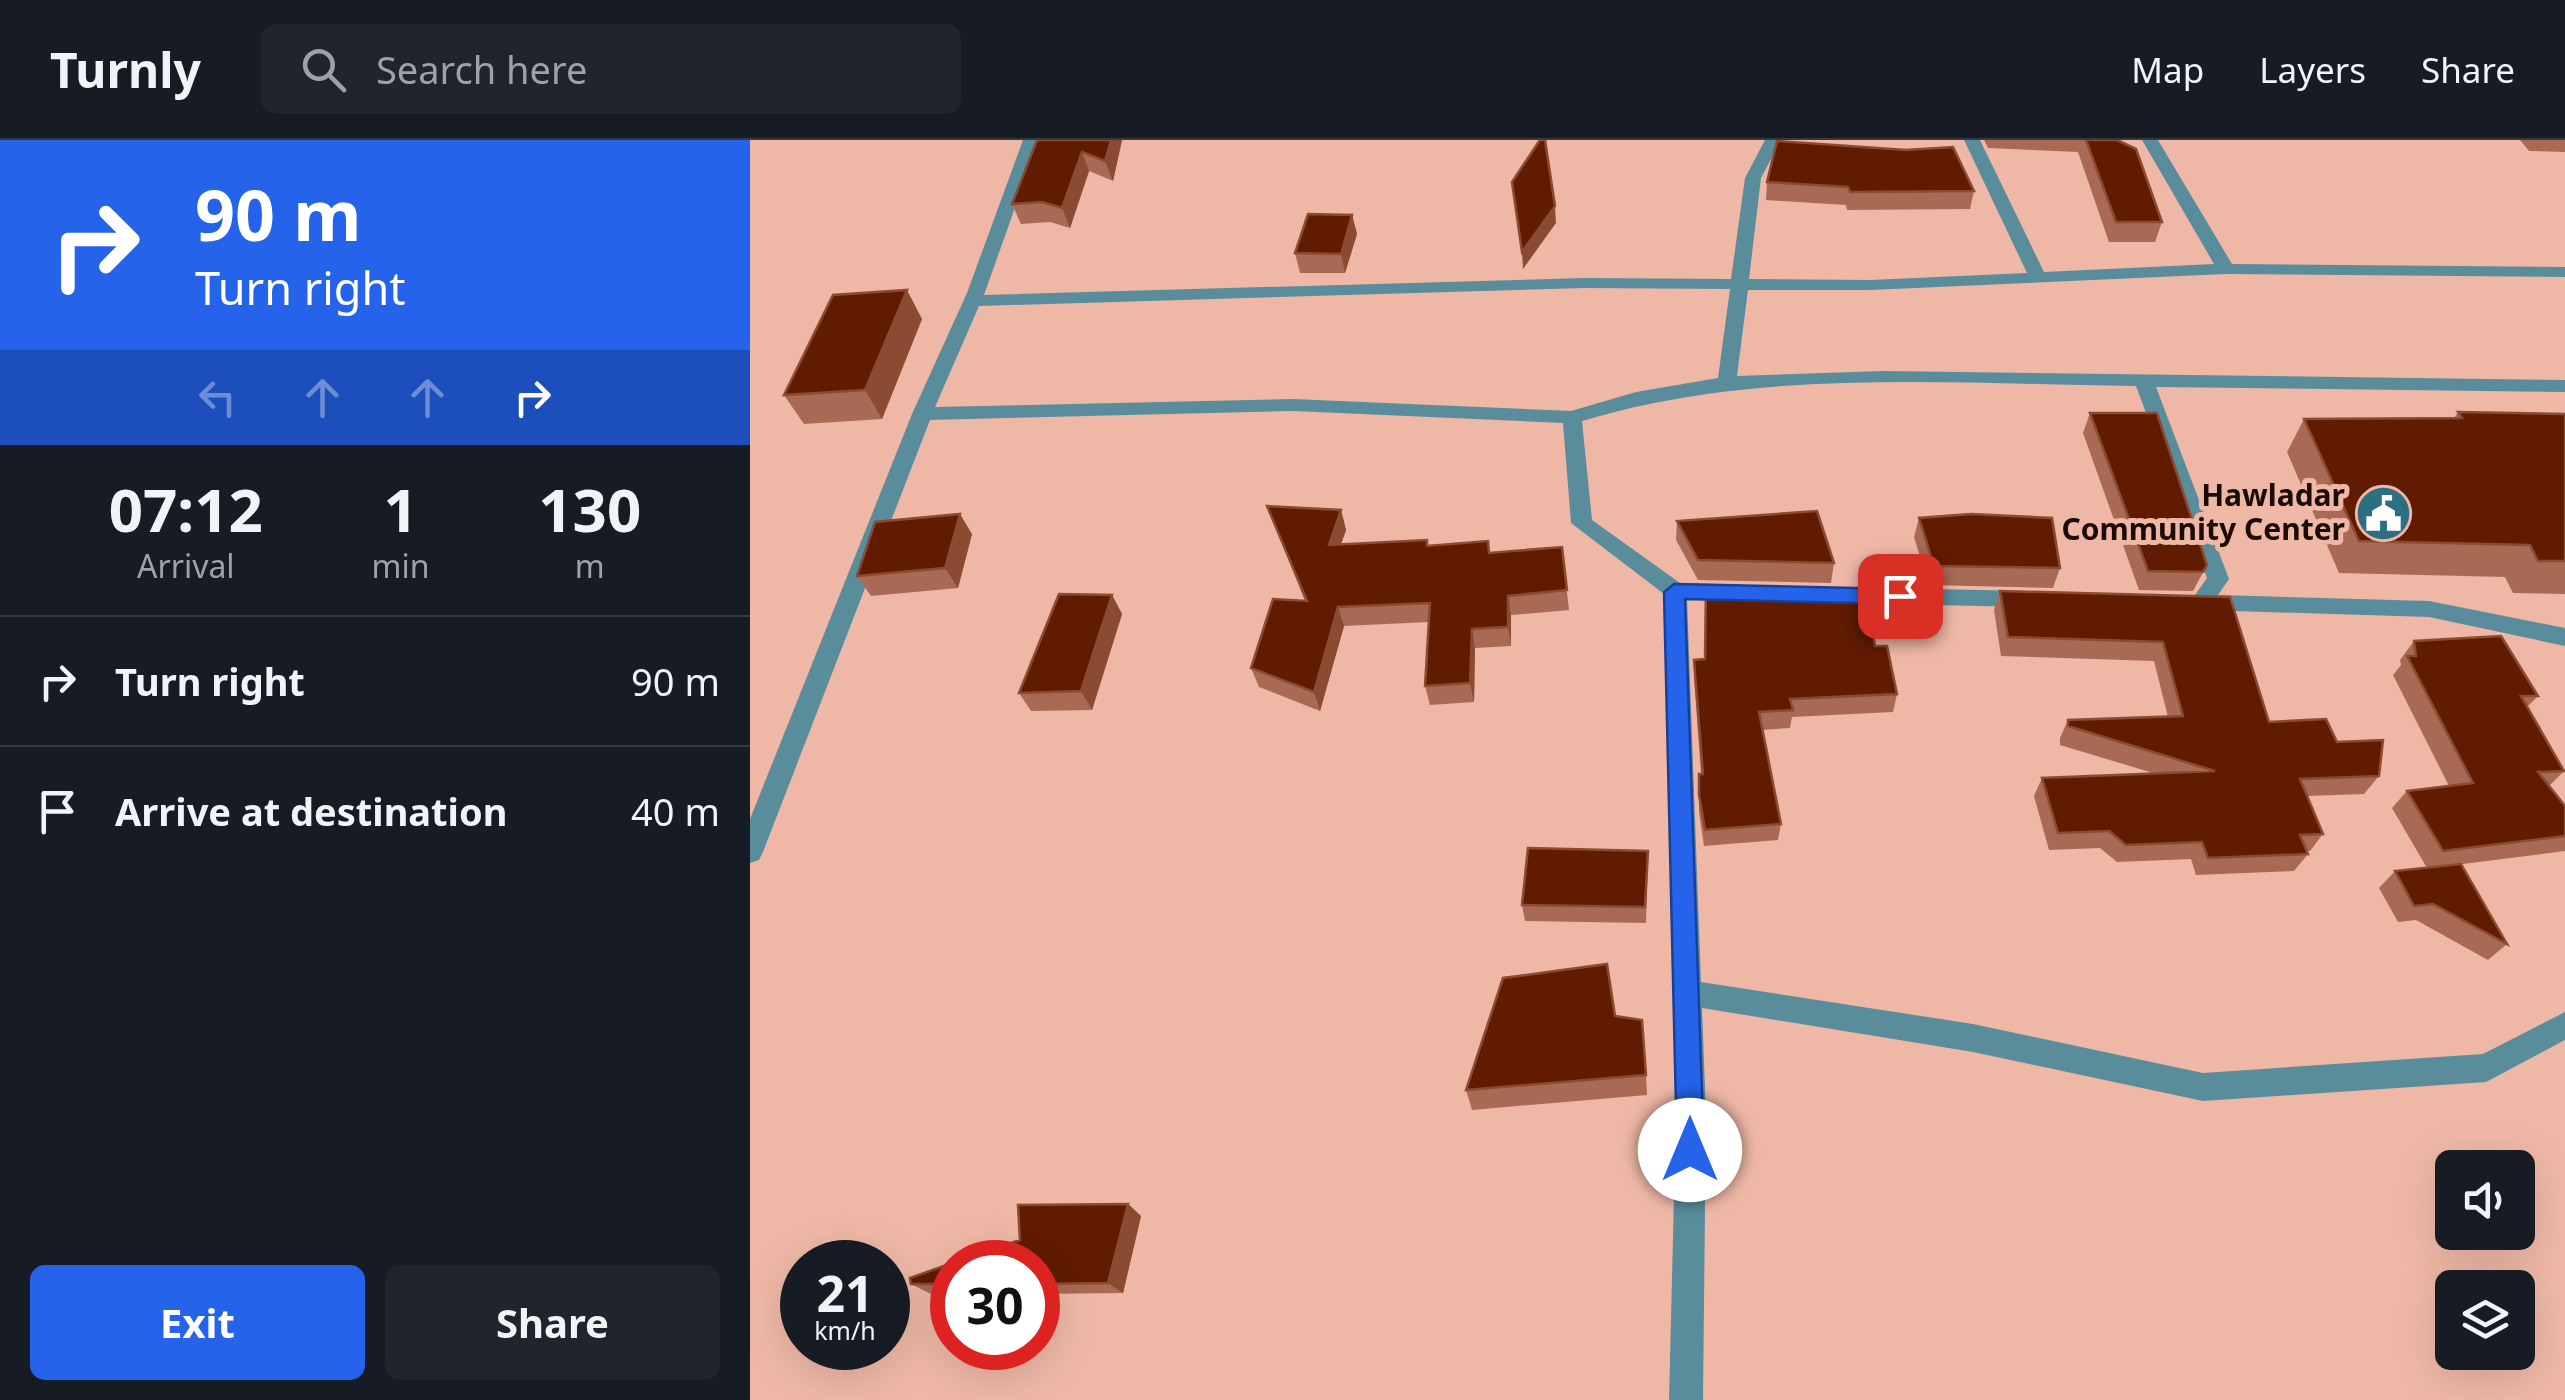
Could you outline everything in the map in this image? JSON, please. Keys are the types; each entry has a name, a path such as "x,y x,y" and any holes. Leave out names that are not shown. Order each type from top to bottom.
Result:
{"street":[{"path":"750,852 922,414 972,301 1031,140"},
{"path":"1727,382 1753,178 1773,140"},
{"path":"1972,140 2038,278"},
{"path":"2150,140 2226,269"},
{"path":"972,301 1584,282 1870,285 2226,269 2565,272"},
{"path":"922,414 1292,405 1572,417 1636,398 1727,382 1883,377 2565,386"},
{"path":"2143,379 2218,579 2201,603"},
{"path":"1572,417 1582,522 1674,592 1772,594"},
{"path":"1674,592 1691,1114 1686,1400"},
{"path":"1811,594 2045,600"},
{"path":"2162,602 2429,610 2565,636"},
{"path":"1687,993 1973,1038 2203,1087 2486,1068 2565,1025"}],"building":[{"path":"1037,140 1111,140 1105,161 1082,152 1062,208 1042,202 1012,204"},
{"path":"1540,140 1545,140 1555,206 1522,252 1512,182"},
{"path":"2086,140 2117,140 2136,149 2162,222 2116,222"},
{"path":"1777,141 1906,150 1953,147 1974,191 1850,192 1848,187 1767,182"},
{"path":"1308,214 1352,215 1341,254 1295,253"},
{"path":"907,290 865,390 784,395 833,295"},
{"path":"2458,412 2565,414 2565,561 2538,561 2530,545 2359,541 2304,419 2462,418"},
{"path":"2090,413 2157,413 2207,565 2203,572 2148,571"},
{"path":"1267,506 1341,510 1329,545 1427,540 1427,546 1488,541 1489,553 1562,547 1567,590 1508,596 1508,627 1472,629 1470,683 1425,686 1430,603 1338,607 1314,692 1251,668 1273,599 1307,601"},
{"path":"1817,511 1834,563 1698,560 1677,521"},
{"path":"960,514 945,568 857,576 875,522"},
{"path":"1971,514 2052,518 2060,568 1934,566 1919,518"},
{"path":"1706,585 1866,591 1875,646 1887,646 1897,694 1790,699 1793,710 1759,712 1781,824 1705,830 1699,795 1699,774 1703,774 1694,660 1705,659"},
{"path":"2000,591 2230,597 2269,722 2326,719 2337,742 2383,740 2379,776 2300,779 2323,834 2300,835 2308,854 2208,858 2202,842 2126,845 2109,831 2058,833 2042,778 2215,771 2068,726 2068,720 2183,716 2163,642 2008,637"},
{"path":"1059,594 1112,595 1081,691 1019,693"},
{"path":"2501,636 2538,696 2521,696 2564,771 2538,772 2565,806 2565,836 2443,851 2407,791 2473,783 2407,656 2416,656 2414,641"},
{"path":"1528,848 1648,851 1645,907 1522,905"},
{"path":"2461,864 2507,944 2433,904 2414,906 2395,871"},
{"path":"1607,964 1615,1016 1642,1020 1646,1075 1466,1090 1503,978"},
{"path":"1128,1204 1108,1283 1060,1284 1060,1240 1020,1240 1018,1205"},
{"path":"930,1271 930,1284 911,1284 910,1278"}],"place":[{"name":"Hawladar Community Center","path":"2384,513"}],"route":[{"path":"1690,1150 1674,592 1900,596"}]}
